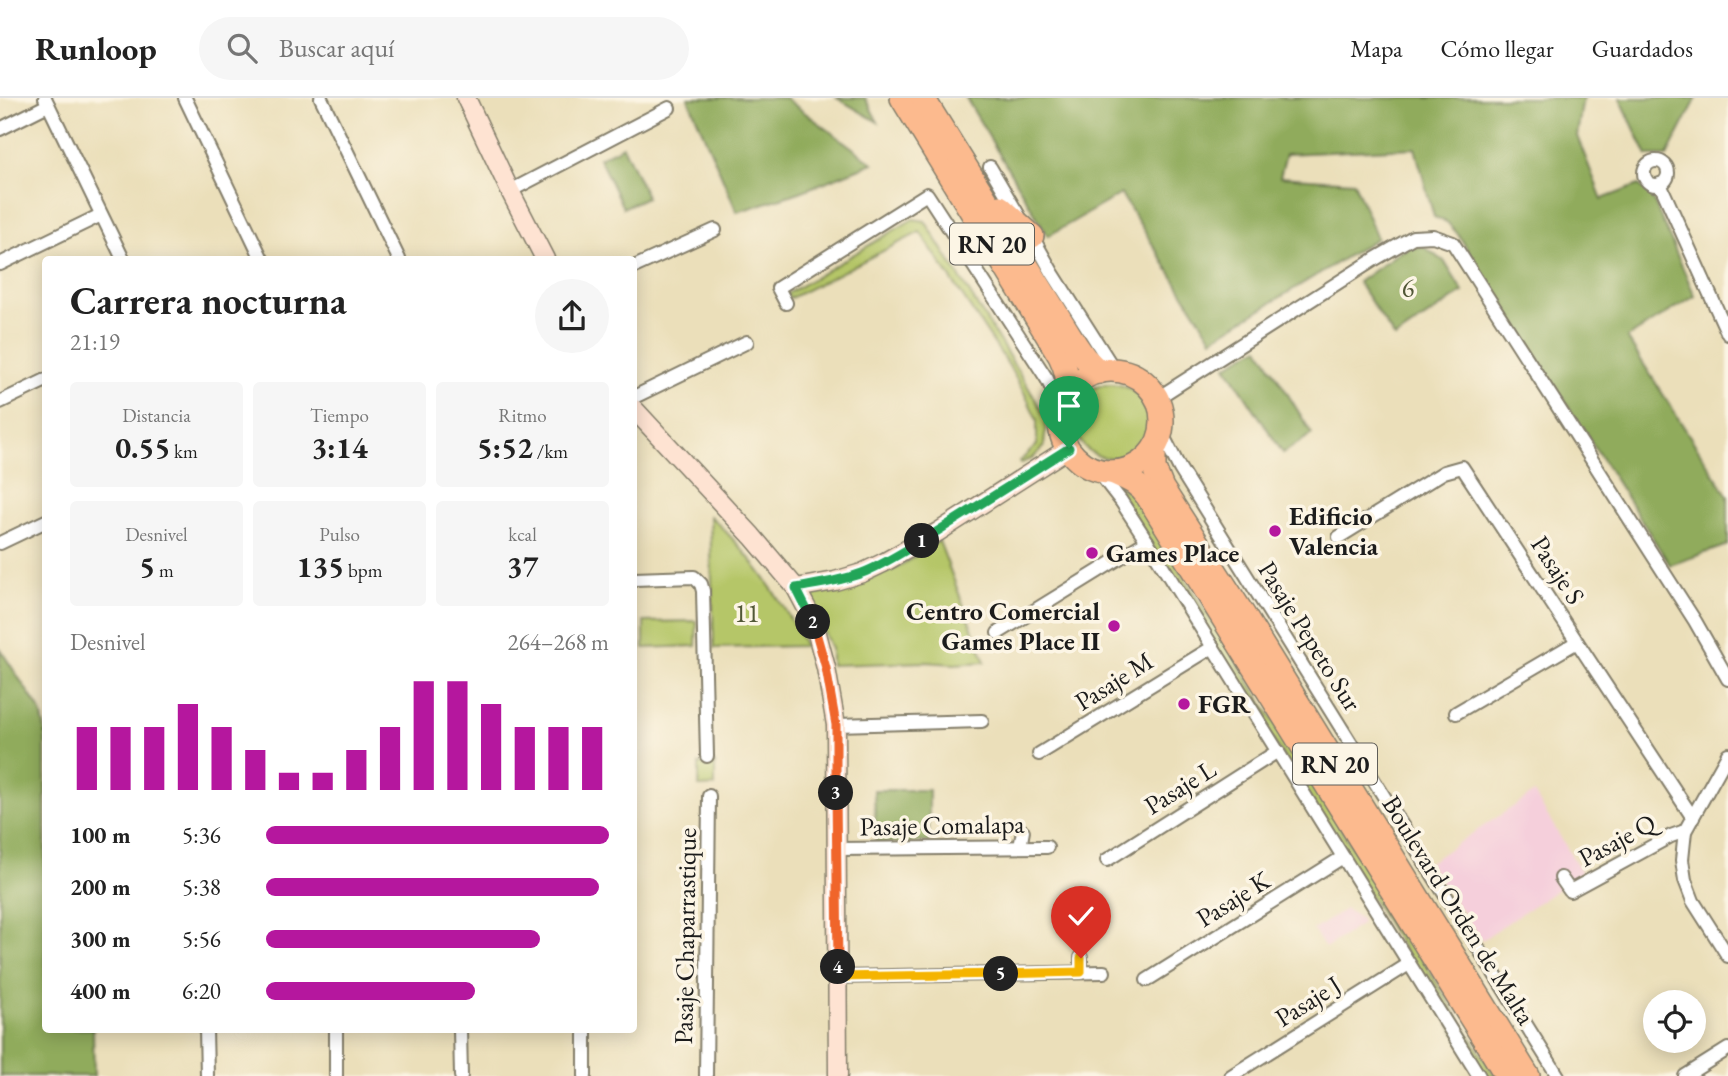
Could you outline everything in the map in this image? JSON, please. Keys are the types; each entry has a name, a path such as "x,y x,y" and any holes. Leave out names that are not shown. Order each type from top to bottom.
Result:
{"highway":[{"name":"RN 20","path":"902,98 1067,368 1061,426 1069,448 1078,459 1105,471"},
{"name":"RN 20","path":"923,98 984,177 1085,358 1107,371 1128,373 1140,379 1156,398 1161,411 1157,440"},
{"path":"984,177 1031,236"},
{"path":"1065,402 1078,382 1107,371"},
{"path":"1105,471 1133,467 1145,459 1157,440"},
{"name":"Boulevard Orden de Malta","path":"1157,440 1154,468 1162,488 1243,614 1528,1076"},
{"name":"Boulevard Orden de Malta","path":"1105,471 1134,482 1143,489 1507,1076"}],"main road":[{"path":"466,98 543,256"},
{"path":"637,412 752,536 796,588 814,622 826,668 836,725 838,1076"},
{"path":"796,588 862,573 883,563 938,532 1069,448"}],"street":[{"path":"185,98 261,256"},
{"path":"321,98 398,256"},
{"path":"0,129 47,101 122,256"},
{"path":"510,191 670,108"},
{"path":"1660,184 1728,334"},
{"path":"786,303 778,288 927,194 1056,394 1065,402"},
{"path":"0,264 101,215"},
{"path":"637,266 715,230"},
{"path":"1031,236 1107,371"},
{"path":"1156,398 1413,237 1433,236 1453,243 1695,621 1728,679"},
{"path":"637,396 747,342"},
{"path":"0,402 42,382"},
{"name":"Pasaje Pepeto Sur","path":"1157,440 1180,469 1558,1076"},
{"name":"Pasaje S","path":"1339,537 1444,472 1462,467 1693,818"},
{"path":"1105,471 1121,501 1477,1072 1463,1076"},
{"path":"0,543 42,523"},
{"path":"998,633 1147,541"},
{"path":"637,579 694,577 701,584 707,756"},
{"path":"1456,713 1577,642"},
{"name":"Pasaje M","path":"1040,754 1213,646"},
{"path":"836,725 982,721"},
{"name":"Pasaje L","path":"1107,860 1278,751"},
{"path":"1728,754 1685,831 1682,860 1685,880 1693,901 1728,956"},
{"name":"Pasaje Chaparrastique","path":"706,1076 709,796"},
{"path":"1020,847 1023,831"},
{"name":"Pasaje Q","path":"1561,878 1573,895 1671,836 1685,831"},
{"name":"Pasaje Comalapa","path":"837,849 1047,847"},
{"name":"Pasaje K","path":"1147,980 1343,858"},
{"path":"1081,958 1081,972"},
{"name":"Pasaje J","path":"1231,1076 1409,964"},
{"path":"838,977 1104,972"},
{"path":"206,1033 207,1076"},
{"path":"336,1033 337,1076"},
{"path":"460,1033 461,1076"},
{"path":"584,1033 585,1076"},
{"path":"1685,1076 1728,1049"}],"shaded area":[{"path":"1534,793 1582,873 1482,940 1428,863"},
{"path":"1345,909 1360,918 1362,924 1325,948 1313,930"}],"green space":[{"path":"688,98 785,98 873,163 800,192 737,212"},
{"path":"837,98 865,98 878,122"},
{"path":"966,98 1583,98 1577,136 1602,199 1639,185 1651,195 1695,296 1627,338 1728,496 1728,545 1670,565 1457,233 1447,222 1434,217 1415,148 1286,154 1280,177 1354,182 1377,238 1212,339 1121,194 1048,236"},
{"path":"1620,98 1697,98 1667,156 1647,156"},
{"path":"623,146 647,197 623,208 599,158"},
{"path":"913,219 925,221 1046,420 1044,446 1034,457 1020,464 1037,445 1037,420 1009,366 920,232 791,298 784,296"},
{"name":"6","path":"1410,247 1424,247 1444,261 1463,292 1395,338 1358,282"},
{"path":"1259,347 1312,434 1283,453 1226,366"},
{"path":"1111,384 1125,387 1137,395 1145,407 1148,421 1145,435 1137,447 1125,455 1111,458 1097,455 1085,447 1077,435 1074,421 1077,407 1085,395 1097,387"},
{"path":"1113,483 1133,495 1495,1076 1482,1076"},
{"name":"11","path":"710,516 764,577 805,646 714,648"},
{"path":"939,541 985,662 831,665 831,648 809,600 812,594 852,585 895,569"},
{"path":"697,621 696,646 644,648 644,622"},
{"path":"0,649 42,716 42,1033 93,1033 94,1076 0,1076"},
{"path":"715,763 715,786 699,787 699,764"},
{"path":"874,790 929,790 929,842 876,843"}],"place":[{"name":"Edificio Valencia","path":"1275,531"},
{"name":"Games Place","path":"1092,553"},
{"name":"Centro Comercial Games Place II","path":"1114,626"},
{"name":"FGR","path":"1184,704"}],"route":[{"path":"1069,448 938,532 883,563 862,573 796,588 814,622 826,668 836,725 838,977 1081,972 1081,958"}]}
